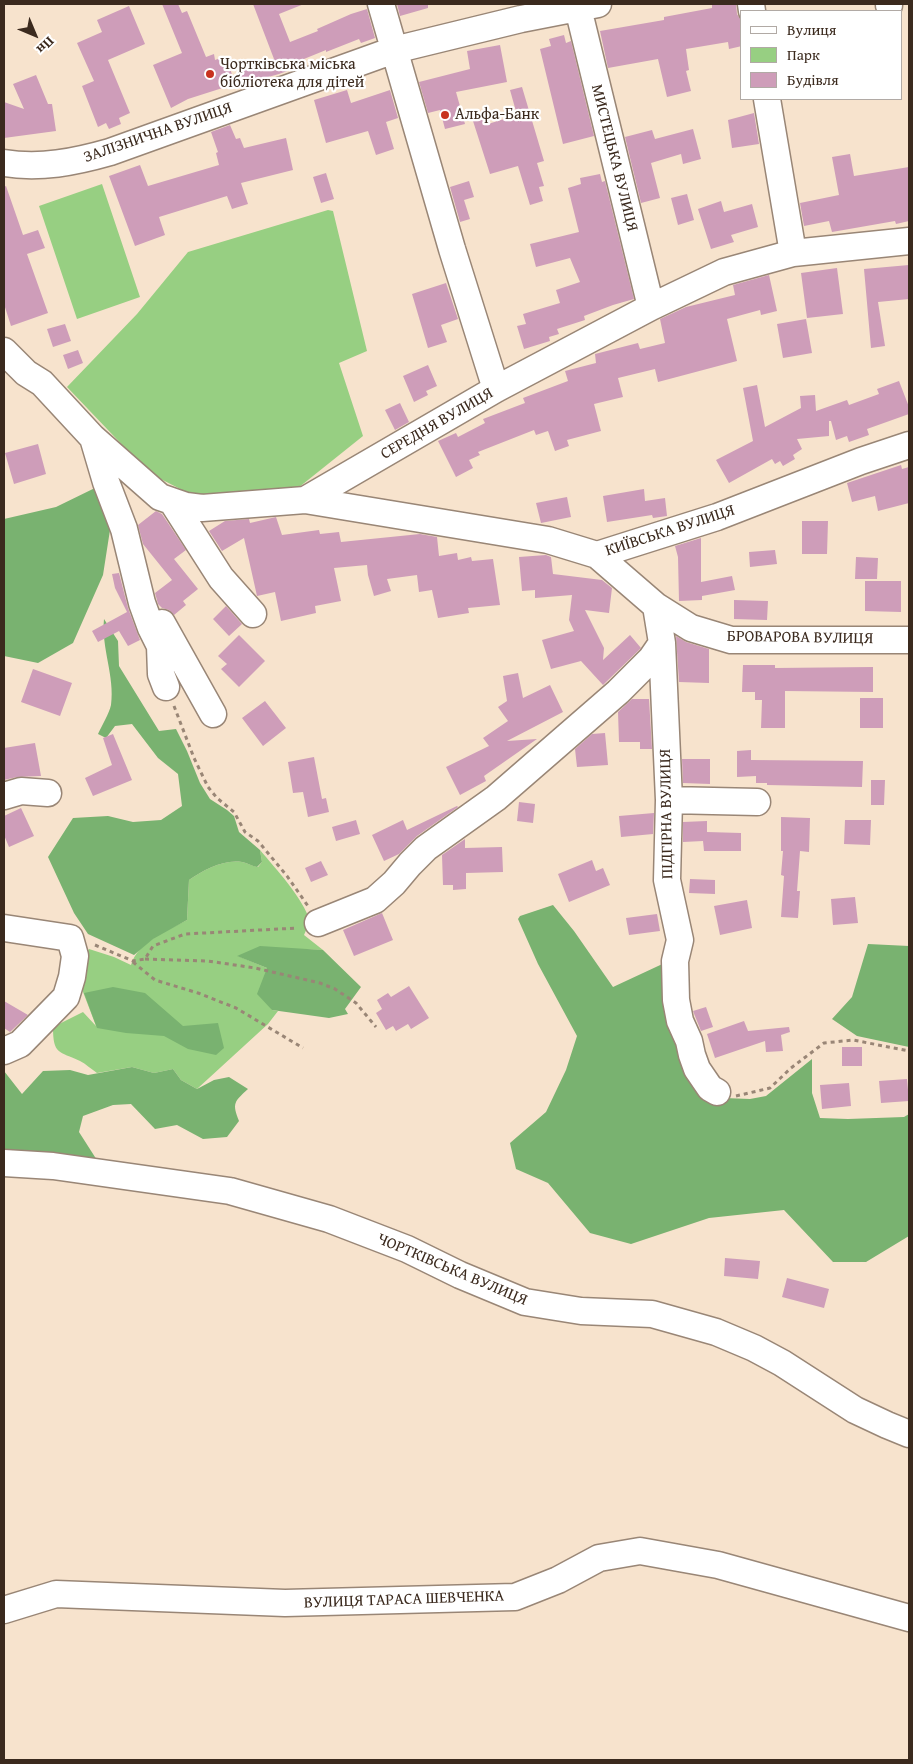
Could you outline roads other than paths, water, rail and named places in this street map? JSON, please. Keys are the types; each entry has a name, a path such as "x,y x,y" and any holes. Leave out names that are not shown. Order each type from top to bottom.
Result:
{"street":[{"path":"381,4 452,250 496,389"},
{"name":"ЗАЛІЗНИЧНА ВУЛИЦЯ","path":"4,163 40,166 70,162 110,152 394,50 519,11 588,6"},
{"name":"МИСТЕЦЬКА ВУЛИЦЯ","path":"588,6 651,307"},
{"path":"767,100 793,252"},
{"name":"СЕРЕДНЯ ВУЛИЦЯ","path":"4,351 20,368 42,383 93,438 160,497 173,503 202,508 305,500 496,389 651,307 724,272 793,252 909,241"},
{"path":"93,438 106,482 124,529 143,606 160,646 161,674 166,687"},
{"name":"КИЇВСЬКА ВУЛИЦЯ","path":"305,500 548,540 597,555 717,517 861,461 909,445"},
{"path":"173,503 221,578 253,614"},
{"name":"БРОВАРОВА ВУЛИЦЯ","path":"597,555 656,606 691,628 731,640 909,640"},
{"path":"143,606 162,622 213,714"},
{"name":"ПІДГІРНА ВУЛИЦЯ","path":"656,606 662,643 669,800 667,880 680,940 676,961 676,1000 697,1069 710,1088 717,1092"},
{"path":"318,923 375,900 394,883 426,848 496,798 618,692 644,667 662,643"},
{"path":"4,796 21,791 48,793"},
{"path":"669,800 757,802"},
{"path":"4,928 70,938 75,956 72,977 66,997 20,1044 4,1051"},
{"name":"ЧОРТКІВСЬКА ВУЛИЦЯ","path":"4,1163 54,1166 230,1191 338,1223 407,1250 460,1275 525,1302 581,1311 652,1314 716,1332 754,1348 782,1363 855,1410 909,1434"},
{"name":"ВУЛИЦЯ ТАРАСА ШЕВЧЕНКА","path":"4,1610 56,1594 285,1603 515,1597 558,1580 600,1558 640,1551 718,1565 909,1618"}],"place":[{"name":"Чортківська міська бібліотека для дітей","path":"210,74"},
{"name":"Альфа-Банк","path":"445,115"}]}
